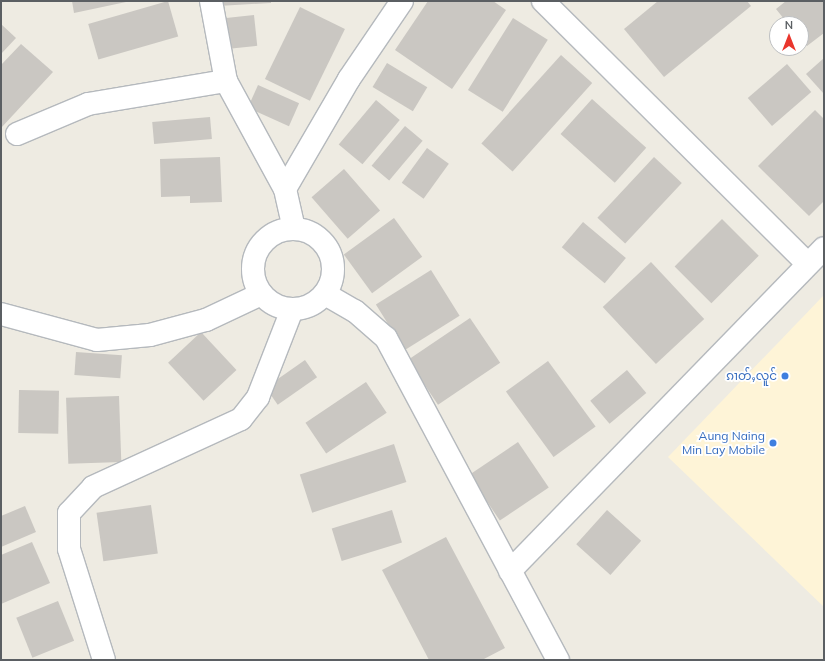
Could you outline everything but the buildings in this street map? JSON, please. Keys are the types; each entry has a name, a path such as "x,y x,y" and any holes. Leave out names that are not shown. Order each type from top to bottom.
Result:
{"street":[{"path":"211,1 226,82 285,189 294,229"},
{"path":"285,189 349,79 402,1"},
{"path":"543,1 808,264"},
{"path":"17,134 88,104 226,82"},
{"path":"294,229 310,232 321,240 330,251 334,274 325,294 315,303 292,310 282,308 261,294 253,270 259,248 269,237 294,229"},
{"path":"510,571 824,248"},
{"path":"1,314 96,340 150,335 206,320 261,294"},
{"path":"325,294 355,310 386,338 558,660"},
{"path":"104,660 69,548 69,513 93,488 241,419 258,397 292,310"}],"shaded area":[{"name":"ၵၢတ်ႇလူင်","path":"824,295 824,607 668,457"}],"place":[{"name":"ၵၢတ်ႇလူင်","path":"785,376"},
{"name":"Aung Naing Min Lay Mobile","path":"773,443"}]}
